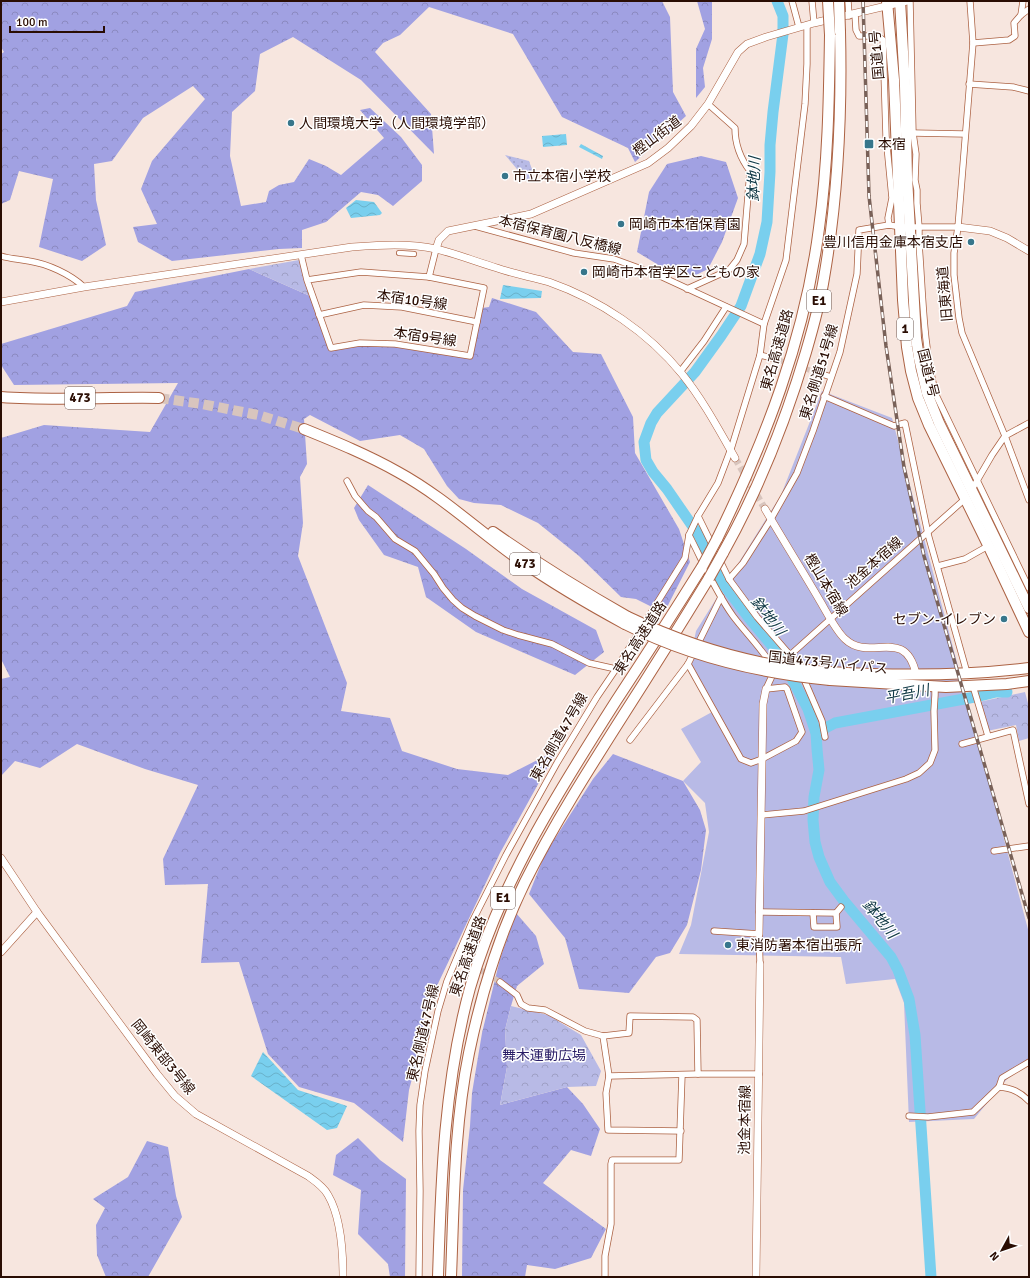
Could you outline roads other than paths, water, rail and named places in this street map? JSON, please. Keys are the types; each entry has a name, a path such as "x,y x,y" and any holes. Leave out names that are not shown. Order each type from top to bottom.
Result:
{"highway":[{"name":"東名高速道路","path":"438,1277 440,1184 451,1074 460,1026 486,940 520,861 546,814 576,764 702,567 718,539 756,455 789,366 801,322 811,276 824,188 828,127 830,35 828,1"},
{"name":"東名高速道路","path":"452,1277 455,1160 462,1096 469,1053 479,1013 499,948 525,883 564,810 664,653 709,578 752,499 778,438 799,376 813,327 822,286 830,235 839,141 841,70 839,1"},
{"name":"国道1号","path":"904,1 907,177 917,345 927,394 939,423 1029,608"},
{"name":"国道1号","path":"887,3 910,227 901,254 904,312 911,371 918,398 929,425 1029,632"},
{"name":"473","path":"1,397 159,398"},
{"name":"国道473号バイパス","path":"304,429 351,447 398,472 432,494 522,562 591,605 627,620 650,636 680,648 718,660 768,672 830,676 935,691 1029,681"},
{"name":"国道473号バイパス","path":"830,676 967,673 1029,668"}],"street":[{"path":"792,1 797,28"},
{"name":"東名側道47号線","path":"419,1277 420,1105 425,1071 438,1011 447,981 472,922 506,855 561,757 597,697 685,558 689,535 698,516 718,484 743,413 760,355 764,324 786,260 805,104 812,1"},
{"path":"848,1 859,36 878,36 883,40 886,136 892,198 888,218 889,225 910,227 958,227 990,231 1007,238 1029,251"},
{"path":"810,24 852,15 887,3 904,1 913,133 916,154 915,180 917,190 917,203 910,227 919,244 926,349 930,375 936,395 1029,588"},
{"name":"旧東海道","path":"970,1 972,43 958,227 954,253 954,274 959,318 962,333 1005,436 1029,500"},
{"path":"1021,14 1023,1"},
{"path":"972,43 1009,40 1013,38 1015,36 1014,22 1021,14 1029,9"},
{"name":"樫山街道","path":"436,249 439,240 448,231 531,214 648,163 668,148 691,126 708,104 738,52 747,44 773,34 810,24"},
{"path":"969,84 1013,87 1029,91"},
{"path":"687,289 729,270 737,260 744,244 750,171 742,160 735,139 735,128 708,104"},
{"path":"913,133 964,134"},
{"name":"東名側道51号線","path":"729,579 743,563 771,519 797,473 814,431 824,396 840,352 857,274 859,230 889,225"},
{"name":"本宿保育園八反橋線","path":"475,226 574,253 614,259 658,275 764,324"},
{"path":"1,302 84,287 352,247 376,245 436,249 498,269 549,282 576,293 604,308 650,341 681,373 694,390 735,458"},
{"path":"301,255 308,280 361,272 429,277 436,249"},
{"path":"399,253 414,254"},
{"path":"4,257 30,261 49,267 75,279 84,287"},
{"name":"本宿9号線","path":"308,280 331,348 360,343 395,344 470,356 484,288 429,277"},
{"path":"914,283 922,294"},
{"name":"本宿10号線","path":"319,315 364,305 402,307 477,322"},
{"path":"681,373 726,307"},
{"path":"760,355 772,358"},
{"path":"819,373 831,377"},
{"path":"933,407 936,395"},
{"path":"824,396 894,426 906,423 928,534 967,673"},
{"path":"1005,436 1029,423"},
{"name":"池金本宿線","path":"766,689 775,671 790,654 928,534 965,499 1005,436"},
{"path":"347,481 355,496 368,511 376,517 395,539 415,551 434,574 452,600 462,608 503,630 552,644 589,663 616,669"},
{"name":"樫山本宿線","path":"765,509 831,619 845,639 853,644 865,648 896,647 904,651 910,657 916,674"},
{"path":"698,516 729,579 757,617 797,663 822,721 825,737"},
{"path":"689,535 721,597 734,617 763,652 775,671"},
{"path":"938,566 964,559 988,546"},
{"path":"1007,562 1018,565"},
{"path":"630,740 688,664 721,597"},
{"path":"688,664 742,759 751,763 762,759 796,741 802,732 787,689 785,687 766,689 762,759 759,912 760,964"},
{"path":"973,688 988,736"},
{"path":"761,815 804,811 906,779 919,773 930,763 935,750 935,691"},
{"path":"962,744 1013,730 1029,804"},
{"path":"994,851 1029,846"},
{"name":"岡崎東部3号線","path":"1,858 37,912 157,1074 175,1096 196,1114 308,1176 320,1185 328,1194 335,1210 339,1232 343,1277"},
{"path":"813,913 814,927 837,927 836,913 841,907"},
{"path":"1,952 37,912"},
{"path":"759,912 836,913"},
{"path":"714,931 759,934"},
{"name":"池金本宿線","path":"756,1277 760,964"},
{"path":"500,982 517,995 521,1004 527,1008 545,1010 585,1031 603,1036 629,1033 630,1016 693,1017 697,1020 698,1074"},
{"path":"603,1036 609,1076 606,1093 608,1130 681,1131"},
{"path":"909,1116 930,1117 974,1112 999,1087 1002,1078 1029,1062"},
{"path":"609,1076 759,1074"},
{"path":"605,1277 606,1256 611,1224 612,1160 679,1160 682,1075"},
{"path":"999,1087 1011,1088 1022,1094 1029,1101"}],"water":[{"path":"566,134 567,145 543,147 542,136"},
{"path":"581,144 603,156 602,159 579,147"},
{"path":"356,200 374,202 382,213 380,215 351,218 346,208"},
{"path":"503,285 542,291 541,298 500,299"},
{"path":"263,1052 298,1090 347,1106 337,1128 327,1130 251,1076"}],"waterway":[{"name":"鉢地川","path":"777,1 783,16 783,34 770,145 767,222 760,254 741,306 695,372 657,413 651,423 644,442 646,460 700,537 710,562 725,586 779,654 808,709 816,733 819,770 814,797 813,820 815,842 819,857 830,882 891,957 898,970 909,999 915,1035 931,1277"},
{"name":"平吾川","path":"816,733 835,723 996,692 1007,692"}],"tunnel":[{"path":"772,358 819,373"},
{"path":"159,398 202,404 258,415 304,429"},
{"path":"735,458 765,509"},
{"path":"458,956 500,982"}],"railway":[{"path":"863,1 869,196 886,346 904,467 924,556 1029,918"}],"place":[{"name":"人間環境大学（人間環境学部）","path":"291,123"},
{"name":"本宿","path":"869,144"},
{"name":"市立本宿小学校","path":"505,176"},
{"name":"岡崎市本宿保育園","path":"621,224"},
{"name":"豊川信用金庫本宿支店","path":"971,242"},
{"name":"岡崎市本宿学区こどもの家","path":"584,272"},
{"name":"セブン-イレブン","path":"1004,619"},
{"name":"東消防署本宿出張所","path":"728,945"}],"park label":[{"name":"舞木運動広場","path":"544,1055"}]}
